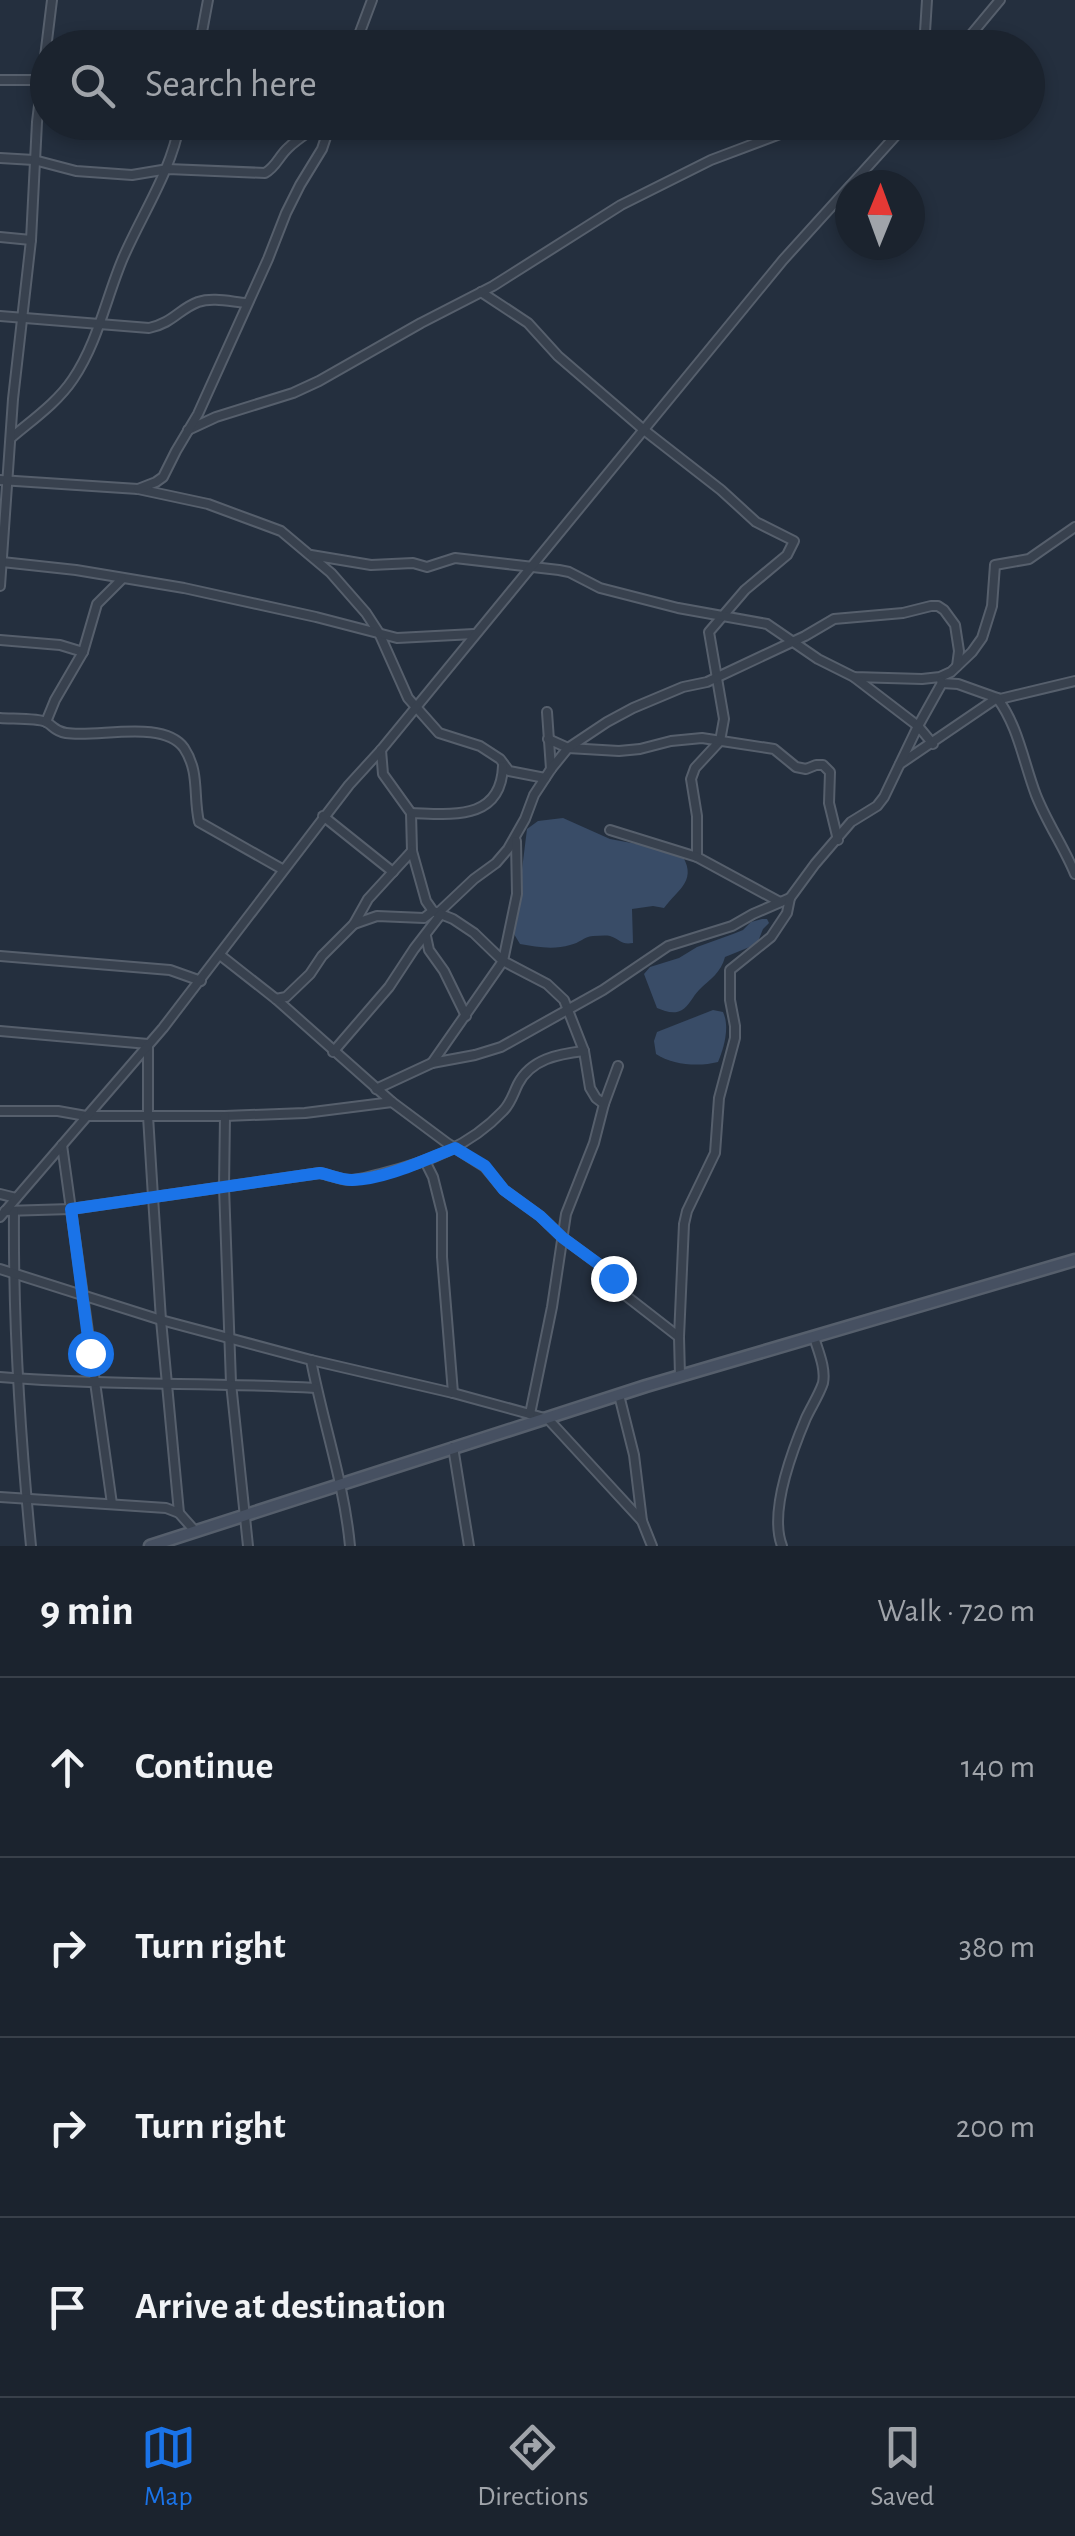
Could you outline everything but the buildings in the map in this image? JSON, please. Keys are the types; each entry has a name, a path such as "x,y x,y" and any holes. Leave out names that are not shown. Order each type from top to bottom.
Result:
{"main road":[{"path":"150,1546 680,1376 1075,1260"}],"street":[{"path":"49,30 52,0"},
{"path":"202,30 208,0"},
{"path":"361,30 372,0"},
{"path":"925,30 927,0"},
{"path":"974,30 1000,0"},
{"path":"0,80 30,80"},
{"path":"0,586 4,480 32,240 37,140"},
{"path":"10,438 72,381 100,326 125,252 168,169 175,140"},
{"path":"0,158 34,160 76,172 104,174 132,175 168,169 266,173 297,140"},
{"path":"138,489 163,477 198,414 286,213 325,140"},
{"path":"188,430 319,381 481,292 591,222 711,160 764,140"},
{"path":"865,170 892,140"},
{"path":"32,1546 7,1213 201,980 323,816 783,260 835,203"},
{"path":"0,237 32,240"},
{"path":"481,292 528,323 558,356 756,522 794,541 786,555 745,590 709,632 724,719 720,741 695,768 691,779 697,816 697,857"},
{"path":"0,316 130,328 161,326 206,300 247,304"},
{"path":"0,398 13,399"},
{"path":"4,480 138,489 208,504 270,526 294,540 352,594 379,633 403,690 439,733 480,746 515,774 545,778"},
{"path":"680,1376 684,1224 716,1154 718,1098 736,1026 730,1000 730,970 772,937 782,924 786,902 815,864 852,822 884,798 941,680 982,638 992,606 996,565 1029,559 1075,527"},
{"path":"311,556 371,565 413,563 427,567 455,558 569,572 600,588 766,624 818,659 854,677 918,726 933,744"},
{"path":"2,562 184,588 404,639 474,634"},
{"path":"46,722 83,652 96,604 123,578"},
{"path":"333,1052 388,988 426,936 437,913 496,862 516,836 551,768 568,748 594,730 673,690 715,678 834,619 938,606 955,625 958,666"},
{"path":"0,640 60,645 83,652"},
{"path":"854,677 941,680 998,698 1036,796 1075,874"},
{"path":"900,765 998,698 1075,682"},
{"path":"548,712 551,768"},
{"path":"0,718 46,722 68,733 128,730 160,734 181,744 194,766 199,822 282,869"},
{"path":"548,739 568,748 619,751 702,738 774,749 796,768 820,764 830,772 829,803 838,840"},
{"path":"380,750 387,782 411,813 412,851 423,893 437,913 474,933 503,961 546,984 564,1000 584,1051 590,1088 604,1104"},
{"path":"411,813 470,813 498,792 503,766"},
{"path":"323,816 393,872"},
{"path":"610,830 697,857 786,902"},
{"path":"432,1063 503,961 517,894 516,836"},
{"path":"276,999 286,997 310,974 354,924 368,899 412,851"},
{"path":"376,1089 432,1063 501,1047 603,990 668,946 732,926 786,902"},
{"path":"354,924 377,916 424,918 437,913"},
{"path":"426,936 429,950 466,1016"},
{"path":"0,956 170,970 201,980"},
{"path":"220,956 276,999 392,1102 485,1166 504,1190 604,1268 624,1295 679,1337"},
{"path":"0,1031 148,1044"},
{"path":"148,1044 148,1116 161,1320 179,1513"},
{"path":"7,1213 71,1209 320,1173 361,1179 455,1148 505,1110 519,1082 534,1065 556,1055 584,1051"},
{"path":"530,1414 566,1214 618,1066"},
{"path":"0,1111 58,1111 86,1116 225,1116 305,1113 392,1102"},
{"path":"225,1116 231,1383 248,1546"},
{"path":"62,1145 112,1504"},
{"path":"425,1161 442,1213 453,1393"},
{"path":"0,1194 16,1198"},
{"path":"0,1269 161,1320 548,1418 642,1522"},
{"path":"782,1546 776,1516 824,1372 814,1337"},
{"path":"312,1360 342,1484 350,1546"},
{"path":"0,1377 316,1388"},
{"path":"619,1396 634,1455 642,1522 652,1546"},
{"path":"453,1447 469,1546"},
{"path":"0,1497 166,1508 179,1513 195,1531"}],"water":[{"path":"563,818 610,839 680,852 688,870 685,883 664,908 632,909 633,943 593,936 564,947 545,948 520,944 514,934 527,829 538,821"},
{"path":"762,919 769,923 757,944 725,957 718,972 684,1008 673,1012 657,1008 644,974 650,967 679,958"},
{"path":"713,1010 723,1012 726,1024 718,1062 686,1064 656,1054 657,1032"}],"route":[{"path":"90,1353 71,1209 320,1173 361,1179 412,1166 455,1148 485,1166 504,1190 613,1278"}]}
